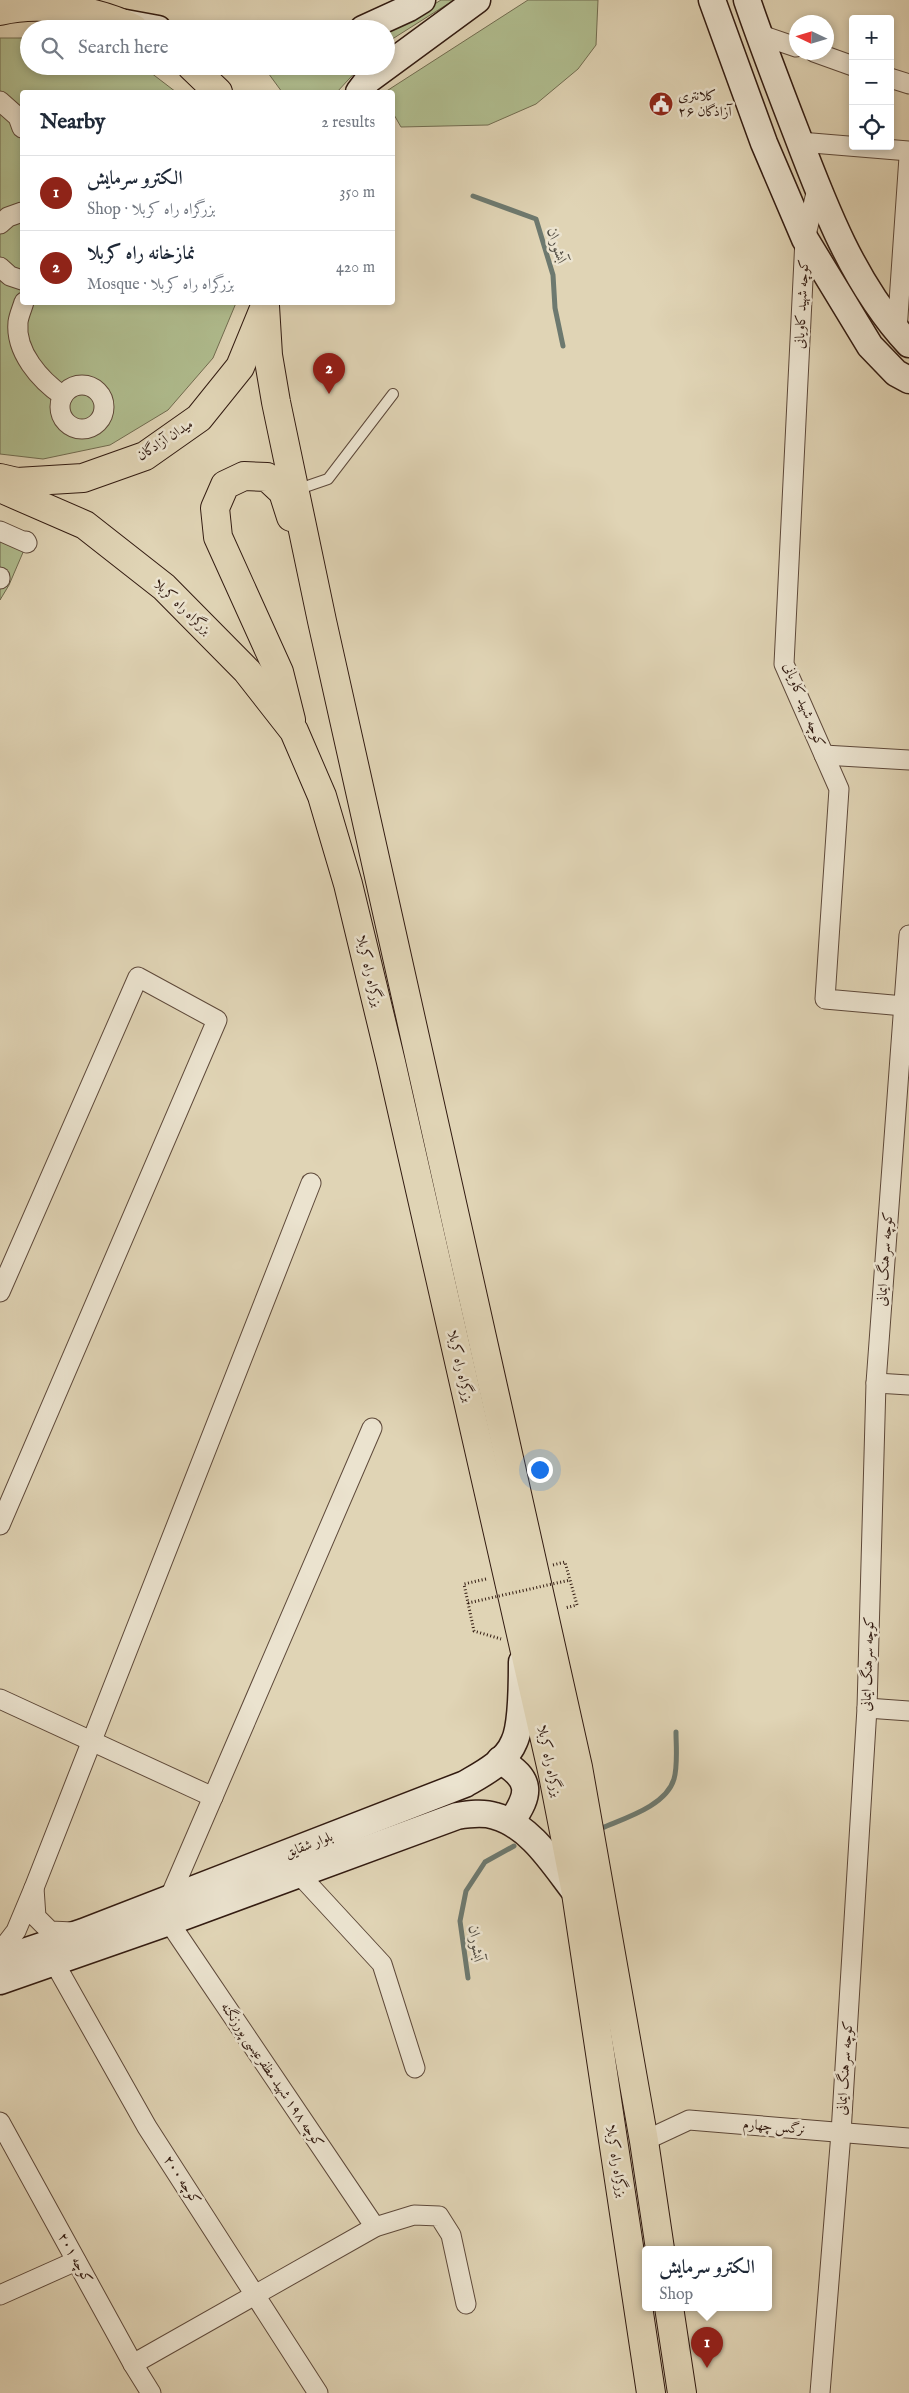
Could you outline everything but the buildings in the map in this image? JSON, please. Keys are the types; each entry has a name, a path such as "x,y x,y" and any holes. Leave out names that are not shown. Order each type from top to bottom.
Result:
{"highway":[{"path":"0,11 12,8 64,5 111,20"},
{"path":"200,75 216,90"},
{"name":"میدان آزادگان","path":"0,478 17,482 83,478 145,456 199,418 240,367 266,305"},
{"name":"بزرگراه راه کربلا","path":"266,305 270,364 322,621 578,1767 644,2141 660,2246"},
{"path":"294,731 279,672 218,537 214,508 225,486 244,476 267,477 283,492 322,621"},
{"name":"بزرگراه راه کربلا","path":"0,488 85,525 164,586 247,671 294,731 322,796 348,884 391,1062 553,1775 576,1893 651,2393"},
{"path":"670,2311 682,2393"}],"main road":[{"path":"383,20 422,0"},
{"path":"395,60 478,0"},
{"path":"712,0 764,143 805,239 870,346 896,373 909,380"},
{"path":"747,0 758,34 828,216 873,297 903,338"},
{"path":"360,90 368,80 375,75"},
{"name":"بلوار شقایق","path":"0,1981 54,1962 169,1910 465,1784 500,1760 514,1742 522,1696 523,1646"},
{"path":"500,1760 516,1770 525,1786 524,1803 511,1822"},
{"name":"بلوار شقایق","path":"0,1960 83,1932 169,1910 298,1873 457,1816 494,1815 524,1830 576,1893"}],"street":[{"path":"758,34 789,45"},
{"path":"834,59 849,65"},
{"path":"894,79 909,84"},
{"path":"0,101 18,117 20,122"},
{"path":"800,142 909,151"},
{"path":"903,338 909,158"},
{"name":"کوچه شهید کاویانی","path":"817,190 805,239 784,664 839,789 825,999 904,1006"},
{"path":"0,224 8,216 20,212"},
{"path":"0,266 10,276 20,279"},
{"path":"23,305 18,322 24,351 34,369 47,384 63,396"},
{"path":"0,531 27,543 26,541"},
{"path":"824,755 909,760"},
{"name":"کوچه سرهنگ ایمانی","path":"820,2393 841,2133 867,1708 876,1382 903,1086 904,1006 909,935"},
{"path":"0,1292 138,977 217,1020 0,1525"},
{"path":"0,1952 16,1931 34,1888 311,1183"},
{"path":"876,1382 909,1385"},
{"path":"169,1910 213,1797 372,1428"},
{"path":"0,1699 213,1797"},
{"path":"867,1708 909,1711"},
{"path":"298,1873 382,1964 415,2068"},
{"path":"34,1888 36,1916 50,1931 83,1932"},
{"name":"کوچه ۱۹۸ شهید مظفرعیسی پورزنگنه","path":"169,1910 375,2228"},
{"name":"کوچه ۲۰۰","path":"54,1962 147,2127 318,2393"},
{"name":"نرگس چهارم","path":"644,2141 689,2120 909,2138"},
{"name":"کوچه ۲۰۱","path":"0,2122 133,2364 151,2393"},
{"path":"133,2364 375,2228 414,2215 439,2216 451,2235 466,2304"},
{"path":"0,2295 76,2261"}],"lane":[{"path":"296,490 328,479 394,394"}],"path":[{"path":"565,1562 576,1605"},
{"path":"468,1604 570,1580"},
{"path":"464,1584 474,1631"}],"green space":[{"path":"441,0 454,0 395,37 395,28"},
{"path":"528,0 598,0 596,45 578,69 536,104 488,125 401,127 395,116 395,90 388,90"},
{"path":"0,38 20,38 20,75 154,75 173,90 20,90 20,305 235,305 213,358 168,410 110,445 43,459 0,454"},
{"path":"270,75 353,75 339,90 281,90"},
{"path":"0,532 27,543 9,585 0,600"}],"waterway":[{"name":"آبشوران","path":"473,196 536,219 553,275 555,308 563,346"},
{"name":"آبشوران","path":"602,1828 644,1810 663,1797 670,1788 676,1768 676,1732"},
{"name":"آبشوران","path":"468,1978 460,1921 466,1891 485,1862 514,1846"}],"place":[{"name":"کلانتری ۲۶ آزاذگان","path":"661,104"},
{"name":"نمازخانه راه کربلا","path":"329,394"},
{"name":"الکترو سرمایش","path":"707,2368"}]}
